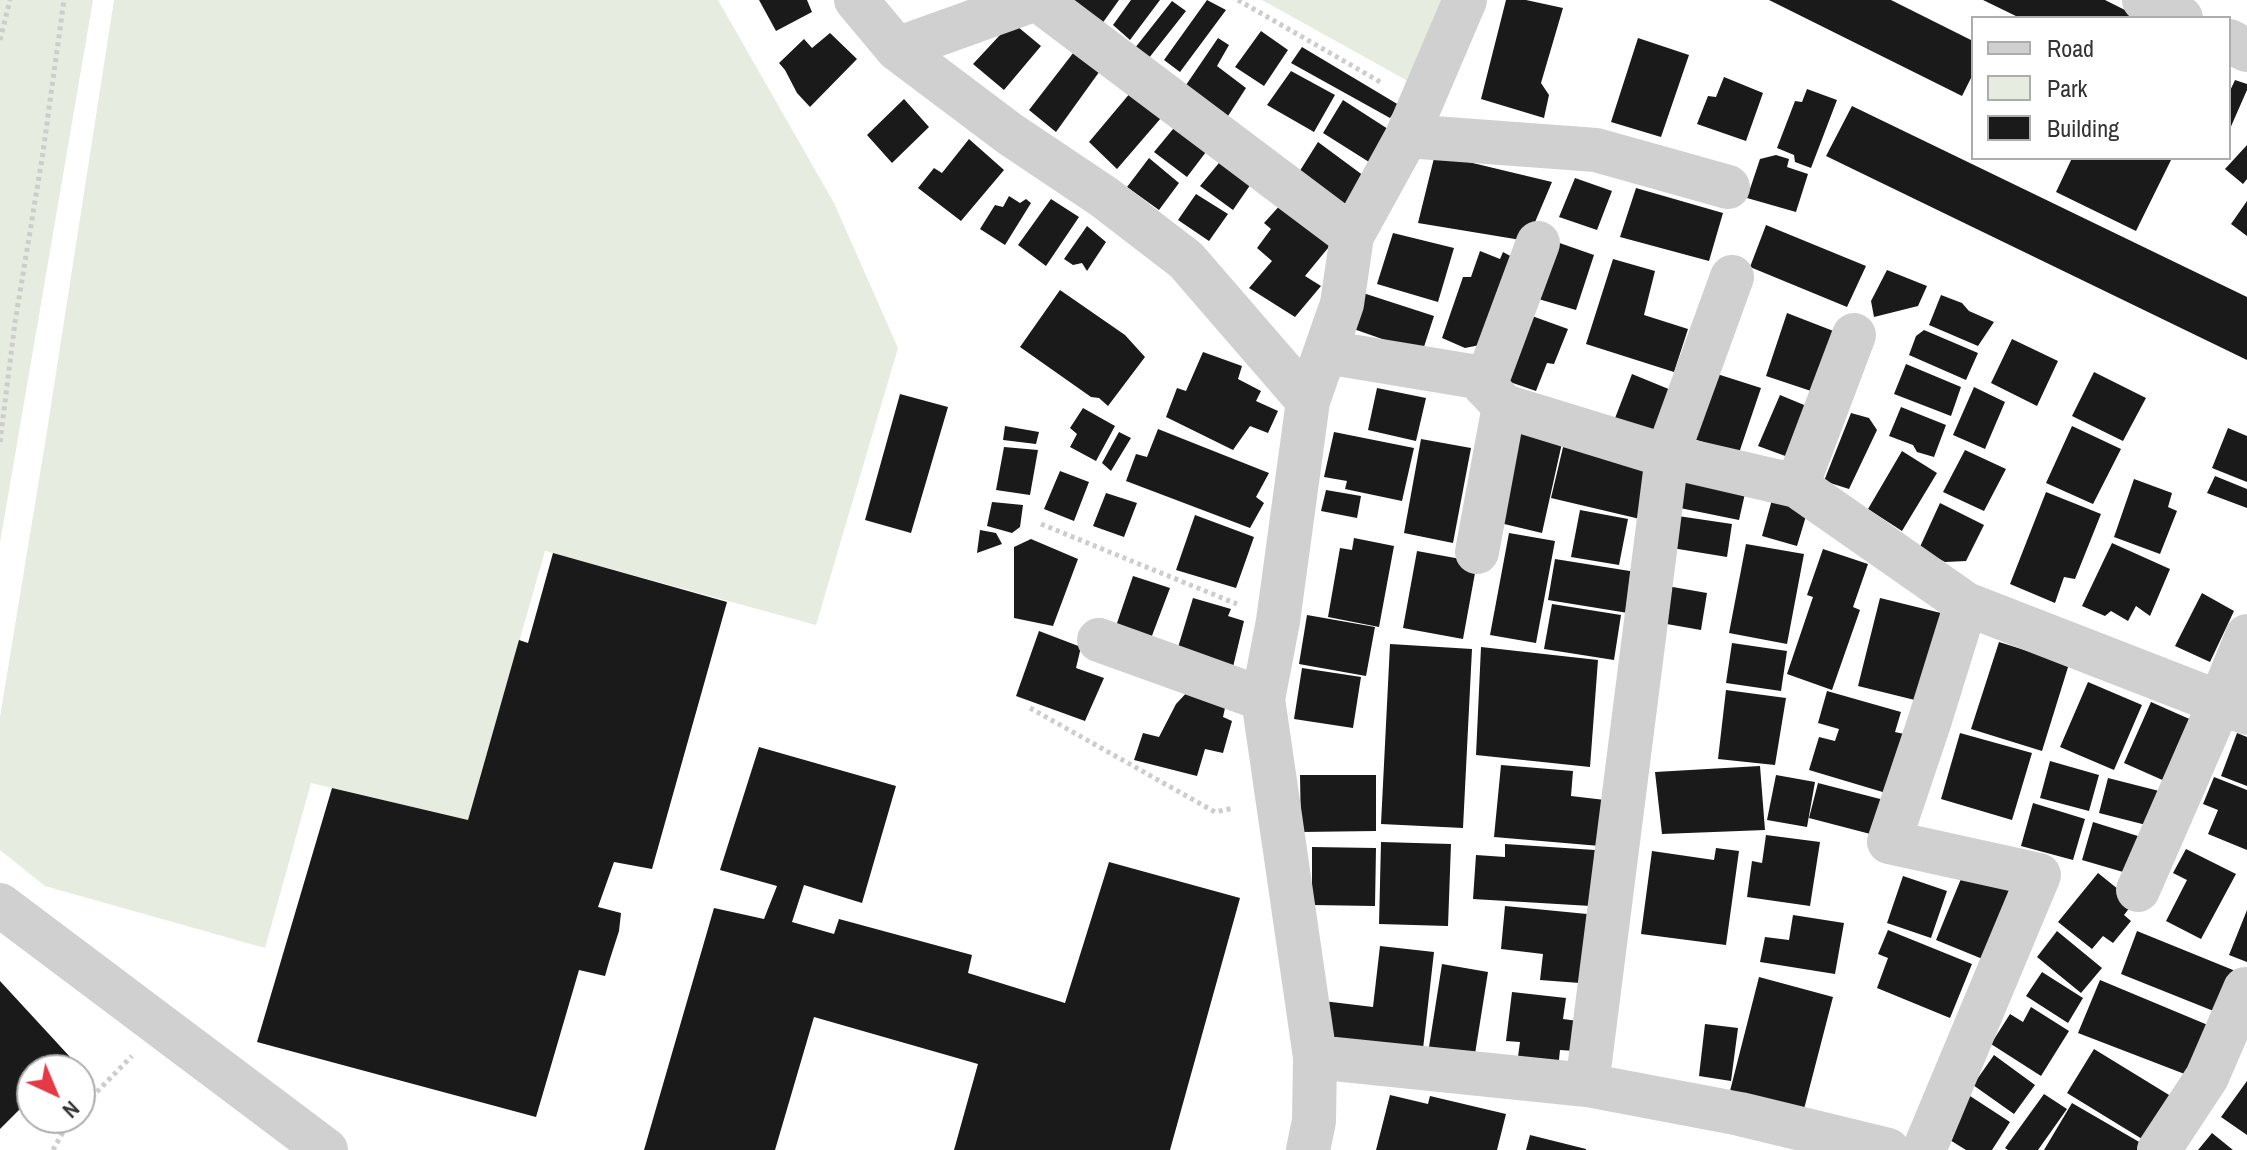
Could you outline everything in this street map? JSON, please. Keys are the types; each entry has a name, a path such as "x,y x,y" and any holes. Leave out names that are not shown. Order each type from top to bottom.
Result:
{"street":[{"path":"856,0 897,49 1010,134 1104,197 1186,260 1308,401"},
{"path":"897,49 1035,0 1352,236"},
{"path":"1308,1150 1314,1121 1315,1057 1263,699 1278,621 1308,401 1342,304 1352,236 1414,120 1465,0"},
{"path":"2144,0 2177,16"},
{"path":"1414,120 1596,150 1728,187"},
{"path":"1477,552 1495,396 1538,243"},
{"path":"1587,1085 1667,456 1732,277"},
{"path":"1797,486 1854,335"},
{"path":"1326,352 1477,377 1495,396 1667,456 1797,486 1966,604 2234,708"},
{"path":"1924,1150 2039,875 1889,842 1966,604"},
{"path":"2138,890 2234,708 2247,636"},
{"path":"1099,640 1263,699"},
{"path":"0,905 326,1150"},
{"path":"2159,1150 2207,1077 2245,989"},
{"path":"1315,1057 1587,1085 1740,1114 1888,1150"}],"path":[{"path":"0,40 10,0"},
{"path":"0,442 64,0"},
{"path":"1238,0 1414,120"},
{"path":"1041,524 1278,621"},
{"path":"1030,708 1215,812 1278,799"},
{"path":"96,1093 141,1047"}],"green space":[{"path":"0,0 93,0 0,543"},
{"path":"114,0 718,0 834,203 898,348 816,625 545,551 468,820 311,783 265,948 45,886 0,850 0,717"},
{"path":"1262,0 1451,0 1415,85"}],"building":[{"path":"759,0 807,0 812,12 776,31"},
{"path":"1062,0 1119,0 1099,28"},
{"path":"1131,0 1160,0 1130,40 1113,25"},
{"path":"1207,0 1226,10 1180,72 1164,60"},
{"path":"1506,0 1526,0 1563,8 1541,83 1549,95 1544,118 1481,99"},
{"path":"1769,0 1891,0 1971,40 1971,78 1962,96"},
{"path":"1983,0 2105,0 2137,16 2016,16"},
{"path":"1172,1 1186,11 1145,63 1131,53"},
{"path":"1012,22 1041,46 1004,90 973,64"},
{"path":"1261,31 1288,50 1264,86 1235,67"},
{"path":"830,33 857,59 810,107 797,93 779,63 804,39 812,48"},
{"path":"1218,38 1229,45 1217,66 1246,88 1228,116 1186,85"},
{"path":"1638,38 1689,55 1661,137 1611,122"},
{"path":"1302,47 1399,105 1390,118 1291,63"},
{"path":"1077,48 1102,68 1056,132 1029,110"},
{"path":"1291,71 1335,95 1314,132 1267,105"},
{"path":"1724,77 1763,93 1746,141 1697,124 1708,96 1716,97"},
{"path":"2235,80 2247,84 2231,126 2231,89"},
{"path":"1807,89 1837,100 1811,168 1795,162 1794,155 1777,148 1795,101 1802,102"},
{"path":"1131,92 1161,118 1117,169 1089,142"},
{"path":"904,99 929,127 892,163 867,135"},
{"path":"1343,100 1388,129 1369,162 1323,133"},
{"path":"1852,106 2247,297 2247,360 1826,156"},
{"path":"1178,123 1209,148 1187,177 1154,152"},
{"path":"969,139 1004,170 961,221 918,188 934,168 942,173"},
{"path":"1318,142 1364,176 1343,207 1296,177"},
{"path":"2247,145 2247,179 2243,184 2225,169"},
{"path":"1435,154 1552,182 1527,241 1418,223"},
{"path":"1776,155 1789,159 1787,167 1808,174 1796,212 1747,198 1760,159"},
{"path":"1149,158 1179,183 1159,210 1127,187"},
{"path":"1223,158 1253,181 1233,210 1200,186"},
{"path":"2071,160 2171,160 2136,231 2056,192"},
{"path":"1575,178 1612,191 1597,230 1559,217"},
{"path":"1636,188 1723,213 1709,261 1620,237"},
{"path":"1196,194 1228,214 1209,241 1178,220"},
{"path":"1009,196 1020,203 1026,199 1031,203 1005,245 980,229 995,205 1003,207"},
{"path":"1051,199 1079,217 1046,266 1018,245"},
{"path":"2247,201 2247,236 2231,224"},
{"path":"1282,203 1333,242 1305,276 1321,286 1295,317 1249,288 1272,261 1257,248 1271,229 1264,223"},
{"path":"1766,225 1866,266 1847,307 1750,267"},
{"path":"1087,226 1106,242 1087,271 1082,263 1073,265 1064,259"},
{"path":"1393,233 1454,248 1438,302 1377,284"},
{"path":"1551,240 1594,255 1576,310 1535,298"},
{"path":"1480,251 1500,259 1503,252 1514,258 1480,345 1465,348 1442,338 1463,277 1471,277"},
{"path":"1613,259 1655,271 1644,315 1688,329 1674,372 1586,344"},
{"path":"1887,270 1927,286 1918,306 1874,317 1871,301"},
{"path":"1060,290 1125,335 1145,357 1108,406 1020,347"},
{"path":"1360,292 1434,316 1422,353 1348,327"},
{"path":"1941,295 1962,303 1969,311 1994,322 1978,346 1929,325"},
{"path":"1787,313 1836,332 1814,392 1766,376"},
{"path":"1532,316 1568,329 1554,364 1547,363 1536,391 1507,381"},
{"path":"1924,330 1978,353 1966,380 1909,355 1916,336"},
{"path":"2012,339 2058,361 2037,406 1991,383"},
{"path":"1203,352 1242,366 1238,379 1261,391 1256,401 1278,411 1268,433 1250,426 1233,450 1166,417 1177,388 1186,391"},
{"path":"1906,364 1961,387 1951,416 1894,394"},
{"path":"2094,372 2146,398 2123,441 2072,416"},
{"path":"1714,373 1761,388 1739,453 1690,438"},
{"path":"1632,374 1671,390 1654,440 1612,426"},
{"path":"1974,387 2005,402 1985,449 1953,435"},
{"path":"1377,388 1426,398 1416,441 1368,430"},
{"path":"900,394 948,407 911,533 865,520"},
{"path":"1780,395 1809,407 1788,457 1758,446"},
{"path":"1901,407 1946,425 1934,457 1917,452 1913,445 1889,436"},
{"path":"1083,408 1115,426 1096,461 1070,447 1077,434 1070,428"},
{"path":"1851,413 1869,418 1877,430 1849,489 1824,481"},
{"path":"1005,426 1039,432 1036,444 1003,440"},
{"path":"2072,426 2121,449 2093,504 2046,483"},
{"path":"2228,428 2247,436 2247,482 2212,468"},
{"path":"1158,429 1269,473 1256,497 1264,503 1250,528 1126,481 1136,454 1147,457"},
{"path":"1119,432 1131,438 1111,471 1102,463"},
{"path":"1334,432 1414,448 1402,501 1345,489 1347,481 1324,477"},
{"path":"1519,432 1562,443 1542,533 1500,523"},
{"path":"1421,439 1471,448 1453,543 1404,533"},
{"path":"1564,443 1653,463 1640,519 1551,498"},
{"path":"1004,447 1038,450 1030,495 996,490"},
{"path":"1965,450 2006,469 1984,511 1943,492"},
{"path":"1902,451 1937,473 1902,531 1868,509"},
{"path":"1060,471 1089,482 1074,521 1044,509"},
{"path":"1683,476 1746,489 1739,520 1675,507"},
{"path":"2215,476 2247,489 2247,508 2207,493"},
{"path":"2134,479 2172,493 2168,507 2177,511 2160,554 2114,537"},
{"path":"1326,490 1361,496 1357,518 1321,511"},
{"path":"2046,492 2101,514 2075,579 2064,577 2055,603 2010,584"},
{"path":"1106,493 1137,503 1124,537 1093,526"},
{"path":"1773,496 1809,506 1797,546 1762,536"},
{"path":"992,502 1023,505 1020,527 1012,533 987,526"},
{"path":"1940,503 1984,525 1966,561 1945,562 1919,549"},
{"path":"1580,510 1628,519 1619,565 1571,557"},
{"path":"1195,515 1254,537 1236,588 1176,570"},
{"path":"1678,516 1732,524 1727,557 1672,548"},
{"path":"980,530 996,533 1002,544 977,553"},
{"path":"1509,533 1555,541 1536,643 1490,635"},
{"path":"1354,538 1394,546 1379,627 1328,617 1340,548 1352,550"},
{"path":"1031,539 1078,559 1053,626 1014,618 1014,547"},
{"path":"2112,543 2170,569 2150,616 2136,606 2128,621 2111,611 2105,616 2082,606"},
{"path":"1746,544 1804,554 1787,644 1729,633"},
{"path":"1823,549 1868,564 1853,607 1860,610 1832,690 1787,674 1813,597 1807,595"},
{"path":"1417,551 1477,562 1463,639 1403,628"},
{"path":"553,553 727,602 652,869 614,862 598,907 621,913 619,931 605,976 579,970 536,1117 257,1042 332,788 468,820 519,640 528,643"},
{"path":"1555,559 1636,572 1628,613 1548,600"},
{"path":"1133,576 1170,588 1150,641 1115,629"},
{"path":"1667,586 1707,593 1701,630 1661,623"},
{"path":"2202,593 2234,611 2210,662 2175,646"},
{"path":"1193,598 1231,609 1228,616 1244,621 1233,667 1176,654"},
{"path":"1880,598 1945,614 1923,702 1858,686"},
{"path":"1552,604 1621,615 1614,660 1544,649"},
{"path":"1307,615 1375,627 1366,676 1299,664"},
{"path":"1039,631 1081,647 1076,668 1104,678 1085,721 1016,696"},
{"path":"1999,642 2069,664 2042,751 1971,729"},
{"path":"1732,643 1787,651 1781,691 1726,683"},
{"path":"1390,644 1472,649 1463,828 1381,824"},
{"path":"1481,647 1598,660 1590,767 1476,755"},
{"path":"1302,668 1361,677 1353,728 1294,719"},
{"path":"2088,682 2142,705 2114,770 2060,747"},
{"path":"1191,688 1227,699 1223,717 1232,721 1223,753 1205,749 1197,776 1134,760 1143,733 1159,737 1176,704"},
{"path":"1726,690 1786,698 1775,765 1718,759"},
{"path":"1827,691 1901,712 1895,732 1904,734 1886,793 1809,770 1819,737 1835,741 1839,729 1818,723"},
{"path":"2151,702 2194,721 2167,782 2124,763"},
{"path":"1960,733 2032,753 2012,820 1941,799"},
{"path":"2237,733 2247,737 2247,786 2221,776"},
{"path":"759,747 896,786 862,903 804,885 792,922 834,934 839,919 972,955 968,973 1065,1003 1109,862 1240,898 1170,1150 954,1150 978,1064 814,1017 775,1150 644,1150 714,908 764,919 777,886 720,870"},
{"path":"2050,761 2099,775 2089,811 2040,798"},
{"path":"1501,765 1573,771 1571,796 1605,800 1600,846 1494,837"},
{"path":"1760,766 1765,830 1662,834 1655,772"},
{"path":"1300,775 1376,775 1376,831 1301,832"},
{"path":"1776,775 1815,782 1807,827 1767,820"},
{"path":"2214,777 2247,790 2247,850 2208,834 2218,810 2203,804"},
{"path":"2108,778 2163,792 2154,827 2099,813"},
{"path":"1818,783 1888,801 1878,836 1809,818"},
{"path":"2033,803 2085,819 2073,860 2021,846"},
{"path":"2093,822 2141,837 2130,874 2082,860"},
{"path":"1766,835 1820,842 1810,906 1747,897 1752,861 1762,863"},
{"path":"1381,842 1451,844 1448,926 1379,924"},
{"path":"1505,844 1595,850 1591,906 1473,899 1476,855 1505,857"},
{"path":"1312,847 1376,848 1375,906 1312,905"},
{"path":"1716,848 1739,851 1726,945 1641,934 1652,851 1714,860"},
{"path":"2186,849 2236,874 2201,939 2166,921 2187,880 2173,873"},
{"path":"1965,869 2019,891 1990,962 1936,940"},
{"path":"2098,873 2134,902 2124,915 2131,921 2113,943 2103,936 2092,949 2058,922"},
{"path":"1903,876 1947,891 1931,938 1887,923"},
{"path":"1505,906 1587,914 1580,983 1540,980 1543,954 1501,949"},
{"path":"2247,910 2247,962 2229,955"},
{"path":"1793,915 1844,923 1835,974 1760,962 1765,937 1789,940"},
{"path":"1888,930 1972,964 1950,1018 1877,988 1888,958 1878,954"},
{"path":"2057,931 2102,968 2081,993 2037,957"},
{"path":"2137,931 2238,972 2221,1014 2121,974"},
{"path":"1380,946 1434,952 1423,1049 1319,1038 1323,1001 1373,1007"},
{"path":"1442,964 1488,972 1475,1054 1429,1047"},
{"path":"2042,972 2083,998 2068,1023 2026,996"},
{"path":"1759,977 1833,997 1804,1109 1730,1091"},
{"path":"2100,980 2215,1028 2195,1078 2078,1033"},
{"path":"0,981 67,1054 16,1054 16,1113 0,1129"},
{"path":"1512,992 1566,998 1563,1019 1578,1021 1575,1051 1560,1050 1558,1069 1517,1064 1520,1042 1506,1041"},
{"path":"2031,1007 2069,1031 2041,1076 1991,1044 2010,1014 2023,1022"},
{"path":"1705,1024 1738,1028 1731,1081 1699,1076"},
{"path":"2094,1049 2174,1098 2147,1142 2067,1093"},
{"path":"1994,1055 2035,1085 2014,1114 1973,1085"},
{"path":"2247,1081 2247,1135 2221,1117"},
{"path":"2044,1094 2067,1109 2038,1150 2005,1148"},
{"path":"1390,1095 1428,1104 1430,1096 1506,1114 1497,1150 1376,1150"},
{"path":"1970,1096 2010,1122 1992,1150 1966,1150 1945,1137"},
{"path":"2072,1103 2153,1150 2044,1150"},
{"path":"2212,1133 2233,1150 2198,1150"},
{"path":"1530,1135 1586,1149 1586,1150 1526,1150"}]}
